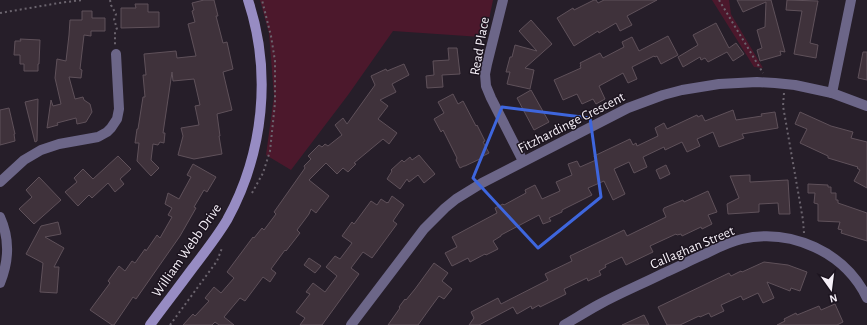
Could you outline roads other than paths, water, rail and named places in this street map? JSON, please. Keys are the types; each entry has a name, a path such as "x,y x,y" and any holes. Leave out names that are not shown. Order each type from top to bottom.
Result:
{"main road":[{"name":"William Webb Drive","path":"150,325 217,235 235,204 254,152 262,98 262,80 255,26 248,0"}],"street":[{"name":"Read Place","path":"502,0 485,74 486,86 523,161"},
{"path":"832,94 851,0"},
{"path":"0,182 24,160 41,150 59,144 98,137 111,128 119,109 116,54"},
{"name":"Fitzhardinge Crescent","path":"351,325 424,229 456,199 523,161 628,108 663,95 682,90 719,84 757,82 795,86 832,94 867,106"},
{"path":"0,218 4,229 7,247 6,266 0,283"},
{"name":"Callaghan Street","path":"564,325 599,305 720,247 742,240 765,236 788,238 810,245 831,256 849,271 863,289 867,298"}]}
